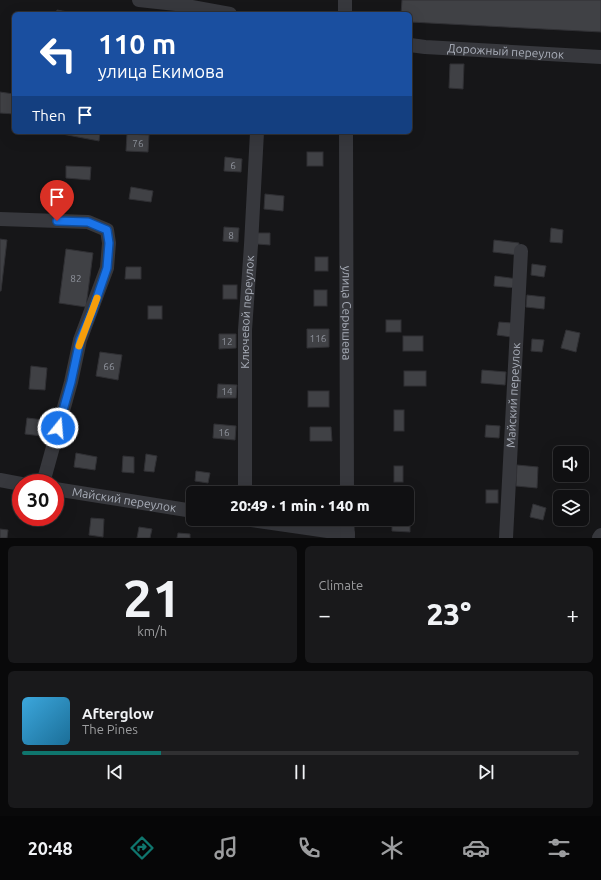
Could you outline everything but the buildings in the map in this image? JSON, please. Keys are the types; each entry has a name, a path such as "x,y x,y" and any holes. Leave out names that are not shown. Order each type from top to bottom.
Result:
{"street":[{"path":"139,0 176,4 219,12"},
{"path":"345,0 345,12"},
{"name":"Дорожный переулок","path":"412,45 601,57"},
{"name":"Ключевой переулок","path":"245,486 245,330 252,245 257,134"},
{"name":"улица Серышева","path":"346,134 347,486"},
{"path":"0,219 88,222 107,230 109,243 107,268 92,312 80,340 71,382 45,474"},
{"name":"Майский переулок","path":"506,538 521,252"},
{"path":"0,480 12,482"},
{"name":"Майский переулок","path":"64,490 186,510"},
{"path":"287,526 348,536 347,526"}],"slow traffic":[{"path":"79,346 97,298"}],"route":[{"path":"57,221 88,222 107,230 109,243 107,268 92,312 80,340 71,382 58,428"}]}
